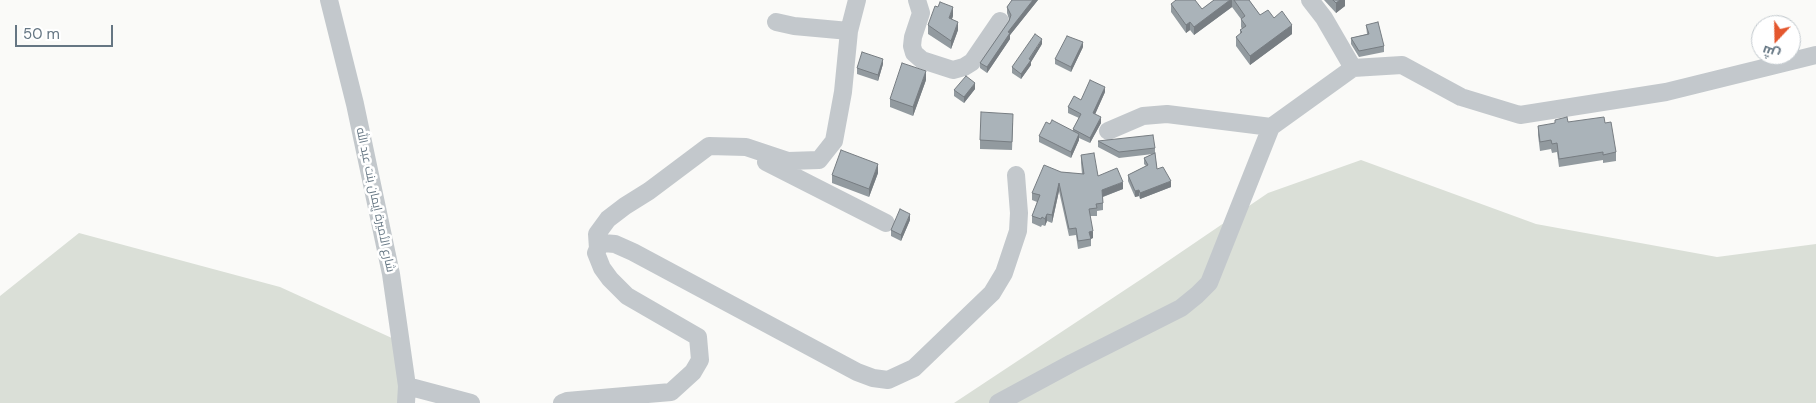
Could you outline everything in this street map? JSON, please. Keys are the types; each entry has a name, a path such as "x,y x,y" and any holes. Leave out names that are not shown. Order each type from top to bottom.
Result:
{"street":[{"name":"شارع الأميرة إيمان بنت عبد الله","path":"329,0 355,104 391,274 406,394"},
{"path":"562,403 671,392 693,372 700,360 698,337 627,296 610,279 602,268 596,253 598,249 598,234 608,219 625,206 649,192 708,146 746,147 788,161 819,160 834,142 843,92 849,31 857,0"},
{"path":"917,0 921,13 913,37 912,46 914,53 922,60 953,70 964,67 972,62 1000,21"},
{"path":"1310,0 1324,18 1353,68"},
{"path":"776,22 794,26 849,31"},
{"path":"998,403 1181,308 1197,295 1209,283 1272,127 1353,68 1402,65 1461,97 1520,116 1666,92 1816,56"},
{"path":"1108,131 1143,116 1167,114 1272,127"},
{"path":"746,147 764,161 886,223"},
{"path":"598,249 603,243 615,244 857,372 873,378 888,380 914,368 992,293 1004,273 1018,231 1019,213 1016,175"},
{"path":"406,394 471,403"}],"shaded area":[{"path":"1361,160 1536,224 1717,257 1816,244 1816,403 954,403 1268,193"},
{"path":"79,233 280,287 405,344 407,403 0,403 0,296"}],"building":[{"path":"1012,0 1033,0 1008,32 1010,33 987,67 980,63 1009,21 1011,15 1007,7"},
{"path":"1176,0 1195,0 1202,9 1214,0 1230,0 1194,27 1190,22 1186,25 1171,4"},
{"path":"1234,0 1249,0 1260,15 1268,10 1274,18 1282,11 1292,25 1250,56 1236,37 1242,32 1240,30 1246,26 1241,19 1245,16"},
{"path":"940,2 953,7 949,18 958,22 951,41 928,25 935,6 938,7"},
{"path":"1378,22 1384,46 1359,51 1351,38 1369,34 1366,25"},
{"path":"1035,34 1042,39 1021,74 1012,67"},
{"path":"1067,36 1083,42 1071,67 1055,59"},
{"path":"862,52 883,59 878,75 857,68"},
{"path":"902,63 926,71 913,107 890,99"},
{"path":"966,76 975,83 964,97 954,90"},
{"path":"1090,80 1105,87 1093,113 1101,117 1090,138 1073,129 1081,114 1068,107 1074,96 1081,100"},
{"path":"981,112 1013,114 1012,142 980,140"},
{"path":"1567,117 1568,122 1604,117 1605,123 1611,122 1616,152 1603,155 1603,152 1559,159 1557,143 1552,144 1551,140 1540,142 1538,126 1555,123 1555,120"},
{"path":"1052,120 1079,134 1071,152 1039,136 1046,122 1050,124"},
{"path":"1153,135 1155,148 1119,152 1098,141"},
{"path":"841,150 878,164 869,189 832,175"},
{"path":"1094,153 1098,176 1117,168 1123,182 1102,190 1103,203 1096,204 1097,208 1089,209 1093,231 1089,232 1091,239 1078,241 1076,228 1069,229 1059,183 1052,215 1047,214 1045,219 1032,216 1040,195 1032,193 1044,165 1061,172 1084,174 1081,155"},
{"path":"1155,153 1157,169 1163,167 1171,181 1140,193 1139,190 1135,191 1128,175 1148,165 1144,158"},
{"path":"900,209 910,214 901,235 891,230"}]}
